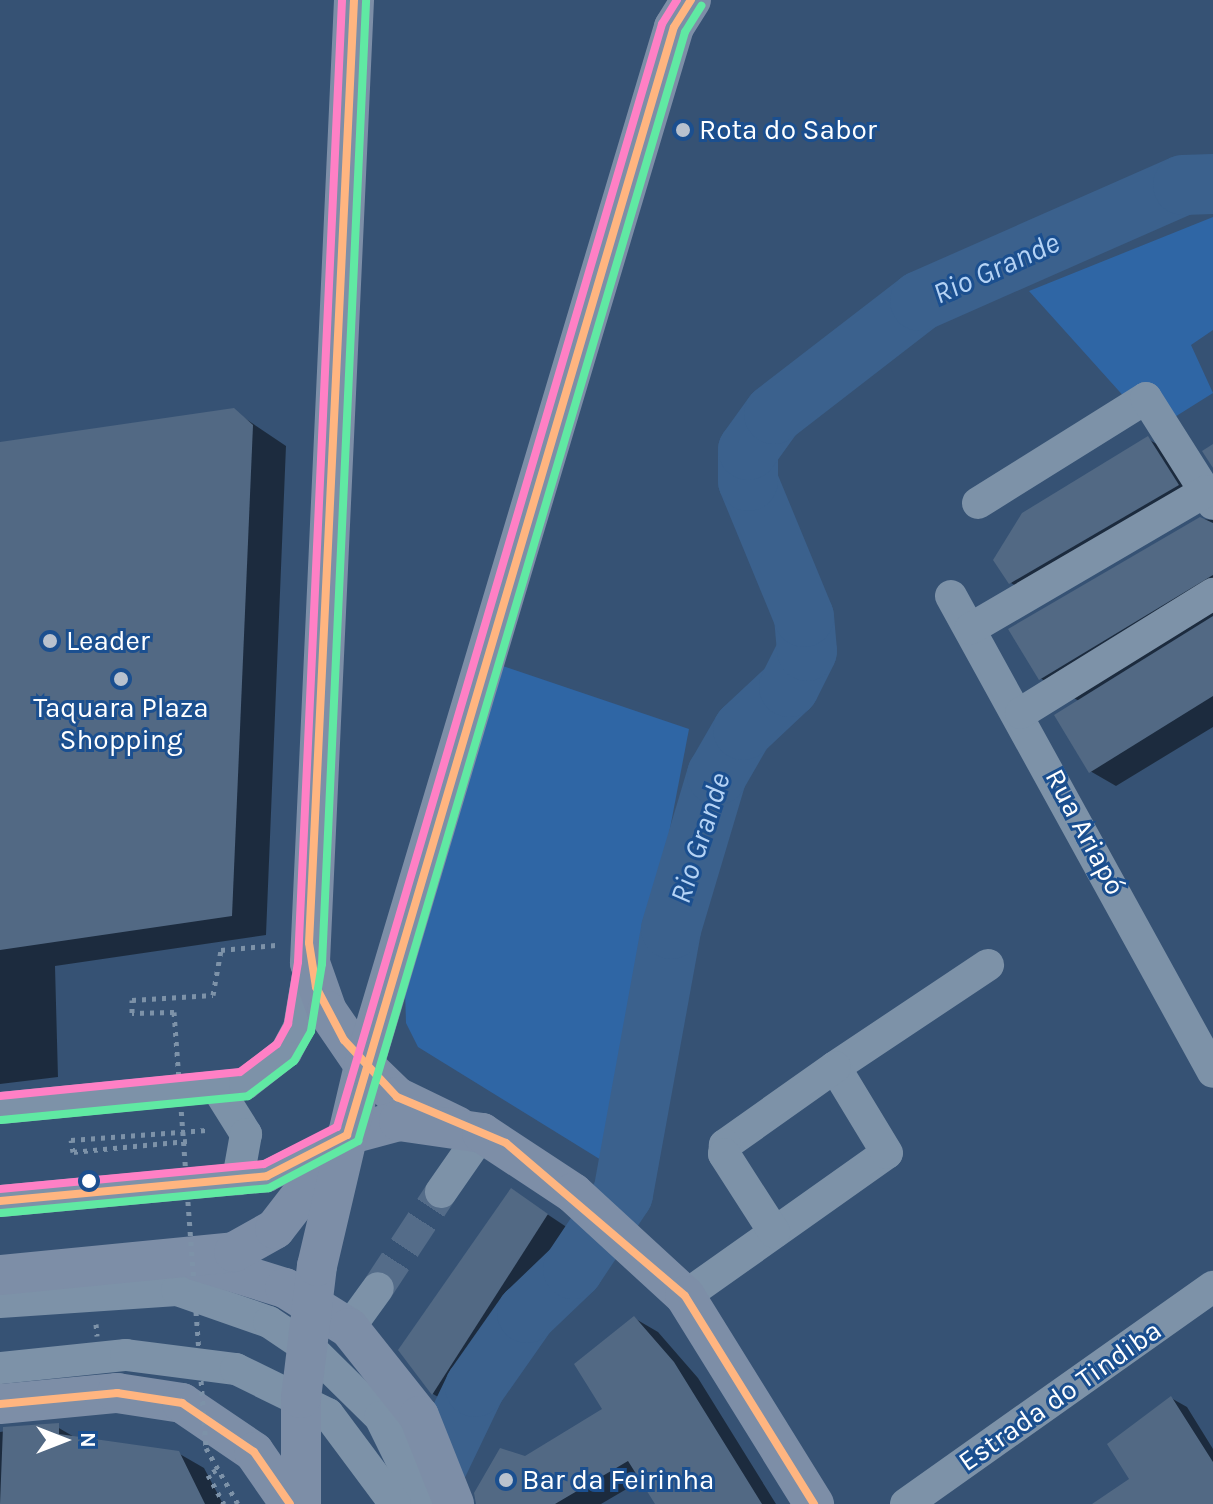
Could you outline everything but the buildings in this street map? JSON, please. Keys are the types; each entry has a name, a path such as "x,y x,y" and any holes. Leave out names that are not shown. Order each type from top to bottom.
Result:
{"main road":[{"path":"354,0 298,960 327,1011 364,1065 397,1097 470,1130 573,1193 685,1296 814,1504"},
{"path":"301,1504 301,1398 313,1304 364,1065 674,27 691,0"},
{"path":"0,1275 193,1261 264,1238 347,1135 399,1121 470,1130"},
{"path":"193,1261 231,1268 313,1304 349,1328 419,1416 454,1504"},
{"path":"0,1404 150,1395 209,1418 254,1452 290,1504"}],"street":[{"path":"970,629 1210,498 1150,400 1140,398 978,503"},
{"path":"1021,713 1213,594"},
{"name":"Rua Ariapó","path":"951,596 1021,713 1213,1072"},
{"path":"0,1108 219,1091 245,1084 286,1052 299,1028 298,960"},
{"path":"774,1232 725,1145 988,965"},
{"path":"685,1296 887,1153 835,1067"},
{"path":"219,1091 242,1117 246,1134 238,1179"},
{"path":"441,1192 470,1130"},
{"path":"0,1201 238,1179 305,1162 347,1135"},
{"name":"Estrada do Tindiba","path":"906,1504 1213,1287"},
{"path":"349,1328 378,1288"},
{"path":"0,1302 177,1290 216,1298 307,1347 380,1417 405,1494"},
{"path":"0,1368 126,1355 178,1358 236,1369 301,1398 350,1435 405,1494"}],"path":[{"path":"238,1504 206,1448 187,1141 174,1012 132,1013 132,1000 213,995 221,950 285,944 298,960"},
{"path":"187,1141 73,1152 71,1140 216,1129"},
{"path":"96,1324 97,1336"}],"shaded area":[{"path":"1213,217 1213,330 1191,345 1213,393 1154,430 1029,291"},
{"path":"500,665 689,729 606,1163 418,1047 406,1023 405,990"}],"waterway":[{"name":"Rio Grande","path":"419,1504 475,1387 527,1313 573,1269 623,1194 671,929 717,775 743,730 789,687 807,651 804,617 748,481 748,450 774,414 920,301 1183,185 1213,184"}],"tunnel":[{"path":"378,1288 441,1192"}],"transit line":[{"path":"0,1096 240,1072 277,1044 288,1024 298,962 342,0"},
{"path":"354,0 309,943 316,987 344,1040 397,1097 506,1143 685,1296 814,1504"},
{"path":"0,1189 264,1164 337,1127 662,24 677,0"},
{"path":"0,1201 267,1176 347,1135 674,27 691,0"},
{"path":"1,1120 248,1096 294,1061 311,1031 322,964 366,1"},
{"path":"1,1213 269,1188 358,1141 685,32 701,6"},
{"path":"0,1404 117,1393 182,1403 254,1452 290,1504"}],"place":[{"name":"Rota do Sabor","path":"683,130"},
{"name":"Leader","path":"50,641"},
{"name":"Taquara Plaza Shopping","path":"121,679"},
{"name":"Bar da Feirinha","path":"506,1480"}]}
